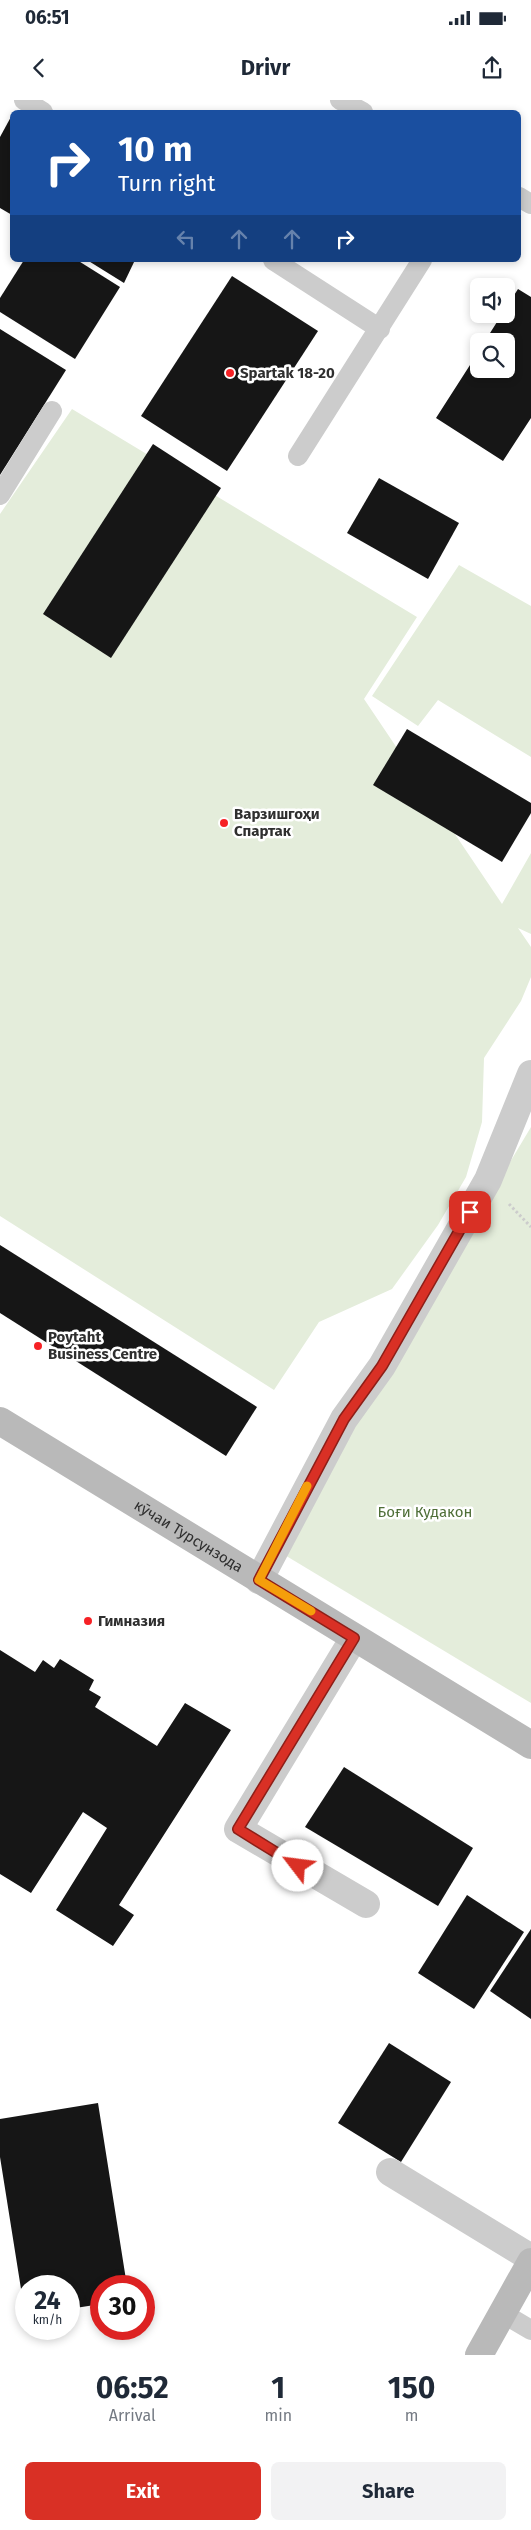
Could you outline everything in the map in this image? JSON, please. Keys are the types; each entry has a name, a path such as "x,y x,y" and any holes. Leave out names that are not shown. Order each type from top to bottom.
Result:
{"main road":[{"name":"кӯчаи Турсунзода","path":"0,1421 531,1744"},
{"path":"479,2355 504,2314 531,2260"}],"street":[{"path":"259,1580 344,1419 382,1366 488,1180 531,1074"},
{"path":"354,1638 238,1829 366,1904"},
{"path":"390,2172 531,2260"}],"lane":[{"path":"24,100 40,110"},
{"path":"340,100 359,110"},
{"path":"276,262 380,329"},
{"path":"298,456 421,262"},
{"path":"0,494 52,411"},
{"path":"504,2314 531,2330"}],"green space":[{"name":"Варзишгоҳи Спартак","path":"72,409 417,617 364,699 502,904 531,853 531,934 518,928 531,947 531,977 521,1001 484,1058 482,1122 466,1177 438,1225 392,1289 319,1322 274,1390 0,1216 0,514"},
{"path":"459,565 531,606 531,757 438,700 418,726 372,696"},
{"name":"Боғи Кудакон","path":"531,1127 531,1703 278,1551"}],"building":[{"path":"10,119 10,214 0,208 0,137"},
{"path":"23,262 80,262 120,287 75,359 0,312 0,298"},
{"path":"90,262 134,262 124,283"},
{"name":"Spartak 18-20","path":"232,276 318,331 227,471 141,416"},
{"path":"518,289 531,297 531,418 503,461 436,418 470,365 470,378 515,378 515,333 490,333 496,323 515,323 515,294"},
{"path":"0,329 66,370 0,475"},
{"path":"153,444 221,488 111,658 43,614"},
{"path":"379,478 459,523 428,579 347,533"},
{"path":"407,729 531,803 531,813 502,862 373,785"},
{"path":"0,1245 257,1407 226,1456 0,1313"},
{"path":"0,1650 35,1672 43,1660 54,1668 60,1659 94,1680 89,1690 101,1697 95,1707 157,1746 185,1703 231,1730 119,1905 134,1915 113,1946 56,1910 107,1828 83,1812 31,1893 0,1874"},
{"path":"344,1767 473,1848 438,1906 305,1827"},
{"path":"467,1895 524,1932 474,2009 418,1973"},
{"path":"531,1929 531,2019 490,1991"},
{"path":"389,2043 451,2082 401,2162 338,2123"},
{"path":"98,2103 125,2275 90,2275 90,2306 80,2307 80,2275 19,2275 0,2157 0,2119"}],"slow traffic":[{"path":"307,1486 259,1580 311,1611"}],"place":[{"name":"Spartak 18-20","path":"230,373"},
{"name":"Варзишгоҳи Спартак","path":"224,823"},
{"name":"Poytaht Business Centre","path":"38,1346"},
{"name":"Гимназия","path":"88,1621"}],"route":[{"path":"298,1866 248,1837 238,1829 354,1638 259,1580 344,1419 382,1366 470,1212"}]}
